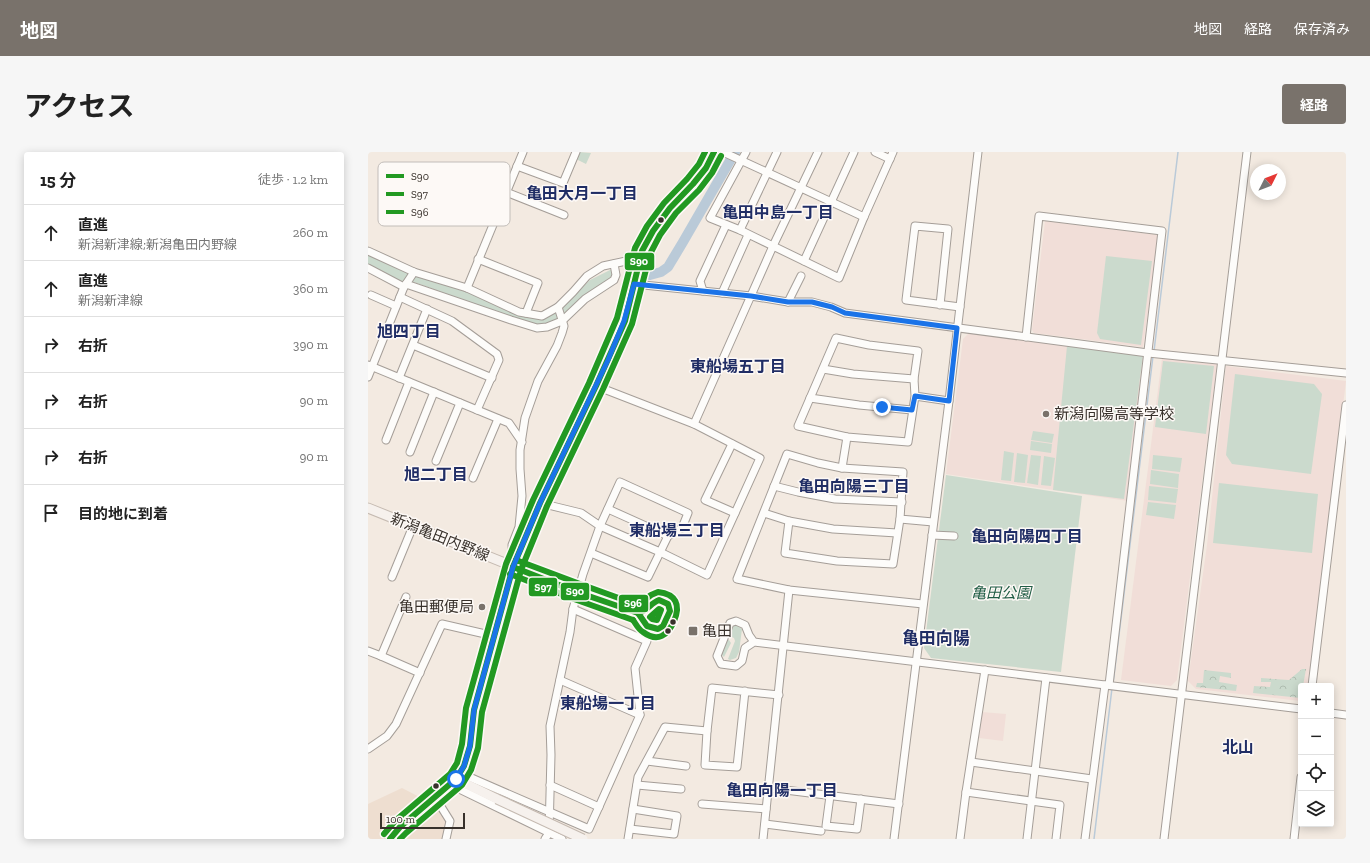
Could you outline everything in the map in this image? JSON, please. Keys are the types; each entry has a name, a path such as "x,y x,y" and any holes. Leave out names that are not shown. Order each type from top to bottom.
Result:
{"main road":[{"path":"390,839 400,827 455,779 464,766 470,746 474,710 513,567 540,503 596,386 624,321 642,251 653,231 670,208 694,184 706,168 714,152"},
{"name":"新潟亀田内野線","path":"368,508 513,567 638,613"},
{"path":"455,779 583,839"}],"street":[{"path":"510,183 523,152"},
{"path":"724,152 864,217"},
{"path":"746,152 738,159 710,218 740,230 839,278 892,155 875,152"},
{"path":"740,230 777,152"},
{"path":"694,424 773,246 818,152"},
{"path":"804,261 854,152"},
{"path":"894,839 949,401 978,152"},
{"path":"1164,839 1247,152"},
{"path":"517,166 563,183 574,153"},
{"path":"510,194 564,215"},
{"path":"1026,337 1039,216 1162,231 1107,685 1092,780 1085,839"},
{"path":"703,291 700,280 726,225"},
{"path":"466,288 492,226"},
{"path":"940,305 948,229 915,226 906,300 940,305 960,307"},
{"path":"722,293 748,235"},
{"path":"368,251 414,272 466,288 518,312 542,316 558,307 587,276 603,266 640,258"},
{"path":"478,259 538,283 526,313"},
{"path":"368,268 405,285 537,328 547,327 562,321 585,299 614,280 616,276 614,264"},
{"path":"368,377 370,366 405,285 414,272"},
{"path":"788,302 801,276"},
{"path":"634,284 751,296 788,302 812,302 832,307 845,313 1148,353 1346,373"},
{"path":"371,295 396,306"},
{"path":"400,297 452,321 497,354 499,360 478,410"},
{"path":"513,567 512,545 518,527 522,496 520,469 525,418 538,380 557,346 562,333 564,326 558,307"},
{"path":"399,378 427,309"},
{"path":"836,338 868,345 918,350 914,379 915,396 908,442 847,437 798,426 823,369 836,338"},
{"path":"413,346 492,378"},
{"path":"370,366 509,423 522,442"},
{"path":"823,369 853,374 914,379"},
{"path":"386,440 409,382"},
{"path":"540,503 581,513 600,526 660,552 707,575 760,458 694,424 596,386"},
{"path":"410,452 434,392"},
{"path":"915,396 949,401"},
{"path":"810,398 859,405 912,410"},
{"path":"436,461 460,403"},
{"path":"1312,683 1346,405"},
{"path":"473,478 498,419"},
{"path":"842,468 847,437"},
{"path":"732,444 705,500 735,514"},
{"path":"789,521 785,553 837,561 893,564 902,502 903,472 842,468 787,454 737,579 790,590 923,604"},
{"path":"547,836 552,755 550,726 570,632 573,609 578,592 591,553 600,526 620,482 688,513 682,528 668,536 648,577 591,553"},
{"path":"774,486 835,499 902,502"},
{"path":"608,509 668,536"},
{"path":"764,514 789,521 833,529 897,533"},
{"path":"900,519 933,522"},
{"path":"392,577 413,526"},
{"path":"932,535 954,536"},
{"path":"763,839 790,590"},
{"path":"381,656 406,597"},
{"path":"455,779 549,812 589,829 640,715 635,668 647,641 573,609"},
{"path":"754,642 745,625 736,621 730,624 718,656 721,664 736,666 742,661 745,648 754,642 1298,710"},
{"path":"368,749 381,741 392,731 442,624 494,636"},
{"path":"369,654 381,656 420,673"},
{"path":"960,839 985,670"},
{"path":"1027,839 1046,678"},
{"path":"560,680 640,715"},
{"path":"745,691 737,767 705,765 712,688 745,691 779,695"},
{"path":"1334,713 1346,715"},
{"path":"628,839 638,777 665,727 707,731"},
{"path":"647,761 686,766"},
{"path":"971,762 1092,780"},
{"path":"455,779 547,836 562,839"},
{"path":"550,785 599,806"},
{"path":"637,785 681,789"},
{"path":"769,788 899,804"},
{"path":"1294,839 1299,791"},
{"path":"966,792 1060,805 1056,839"},
{"path":"830,796 826,826 857,829 861,799"},
{"path":"435,797 450,821 446,839"},
{"path":"702,804 766,809"},
{"path":"630,829 674,834 677,816 633,809"},
{"path":"765,824 821,831"}],"shaded area":[{"path":"1045,221 1159,235 1143,347 1034,333 1032,330"},
{"name":"新潟向陽高等学校","path":"970,332 1145,354 1128,501 946,474 963,339"},
{"path":"1162,358 1217,364 1177,680 1171,686 1121,680"},
{"path":"1226,366 1346,381 1309,683 1298,683 1298,701 1196,689 1188,681 1207,545"},
{"path":"982,712 1006,714 1003,741 979,738"},
{"path":"402,788 439,807 447,822 443,839 368,839 368,804"}],"green space":[{"path":"579,152 591,153 586,164 576,159"},
{"path":"368,248 516,313 543,318 562,306 590,280 612,269 614,275 611,280 558,320 537,327 414,282 399,281 368,266"},
{"path":"1106,256 1152,261 1141,345 1100,339 1097,333"},
{"path":"1067,346 1143,355 1124,499 1053,490"},
{"path":"1163,361 1214,366 1206,434 1155,427"},
{"path":"1235,374 1314,384 1322,394 1311,474 1232,464 1226,455"},
{"path":"1033,431 1054,434 1052,443 1031,440"},
{"path":"1031,441 1052,444 1051,453 1030,450"},
{"path":"1004,451 1014,453 1011,481 1001,480"},
{"path":"1017,453 1028,455 1025,483 1014,482"},
{"path":"1031,455 1041,456 1038,485 1027,483"},
{"path":"1153,455 1182,458 1180,472 1152,469"},
{"path":"1044,456 1055,458 1051,486 1041,485"},
{"path":"1151,470 1179,474 1178,488 1150,484"},
{"name":"亀田公園","path":"946,475 1082,496 1061,672 931,658 924,648"},
{"path":"1219,483 1318,494 1312,553 1213,543"},
{"path":"1149,486 1178,489 1176,503 1148,500"},
{"path":"1148,502 1176,505 1174,519 1146,515"},
{"path":"654,605 659,605 659,607 652,623 647,621 647,619"},
{"path":"735,625 742,629 739,652 736,658 730,660 728,659 735,641 734,638 728,635 732,626"},
{"path":"727,639 731,643 724,657 721,651"},
{"path":"1302,669 1306,669 1304,683 1298,683 1298,698 1253,693 1254,686 1270,687 1271,682 1261,682 1261,678 1289,680"},
{"path":"1204,670 1231,673 1231,678 1220,676 1219,682 1237,685 1236,691 1196,687 1197,683 1203,683"}],"waterway":[{"path":"650,275 661,272 668,267 735,152"},
{"path":"1154,351 1178,152"},
{"path":"1113,684 1153,356"},
{"path":"1094,839 1112,688"}],"transit line":[{"name":"S96","path":"384,834 395,821 450,774 457,763 462,744 466,708 506,564 533,500 589,383 617,318 635,248 647,226 664,203 699,164 705,152"},
{"name":"S90","path":"390,839 400,827 456,779 464,766 470,746 474,710 513,567 540,503 596,386 625,321 642,251 653,231 670,208 706,168 714,152"},
{"name":"S97","path":"400,839 462,785 471,770 478,748 482,712 521,570 547,506 603,389 632,324 650,254 660,235 676,213 699,190 712,173 721,156"},
{"name":"S96","path":"516,560 638,605 651,595 658,592 669,595 673,598 677,605 676,615 672,626 666,634 662,636 653,637 648,635 643,632 633,620"},
{"name":"S90","path":"513,567 577,592 638,613"},
{"name":"S97","path":"510,574 633,620"},
{"name":"S90","path":"659,600 668,604 670,611 663,626 658,629 647,626 638,613 644,611 659,600"},
{"name":"S97","path":"659,609 661,610 657,620 652,619 650,617 659,609"}],"place":[{"name":"新潟向陽高等学校","path":"1046,414"},
{"name":"亀田郵便局","path":"482,607"},
{"name":"亀田","path":"693,631"}],"district":[{"name":"亀田大月一丁目","path":"582,193"},
{"name":"亀田中島一丁目","path":"778,212"},
{"name":"旭四丁目","path":"409,331"},
{"name":"東船場五丁目","path":"738,366"},
{"name":"旭二丁目","path":"436,474"},
{"name":"亀田向陽三丁目","path":"854,486"},
{"name":"東船場三丁目","path":"677,530"},
{"name":"亀田向陽四丁目","path":"1027,536"},
{"name":"亀田向陽","path":"936,638"},
{"name":"東船場一丁目","path":"608,703"},
{"name":"北山","path":"1238,747"},
{"name":"亀田向陽一丁目","path":"782,790"}],"route":[{"path":"456,779 464,766 470,746 474,710 513,567 567,444 608,360 624,321 634,284 751,296 788,302 812,302 832,307 845,313 957,328 949,401 915,396 912,410 882,407"}]}
